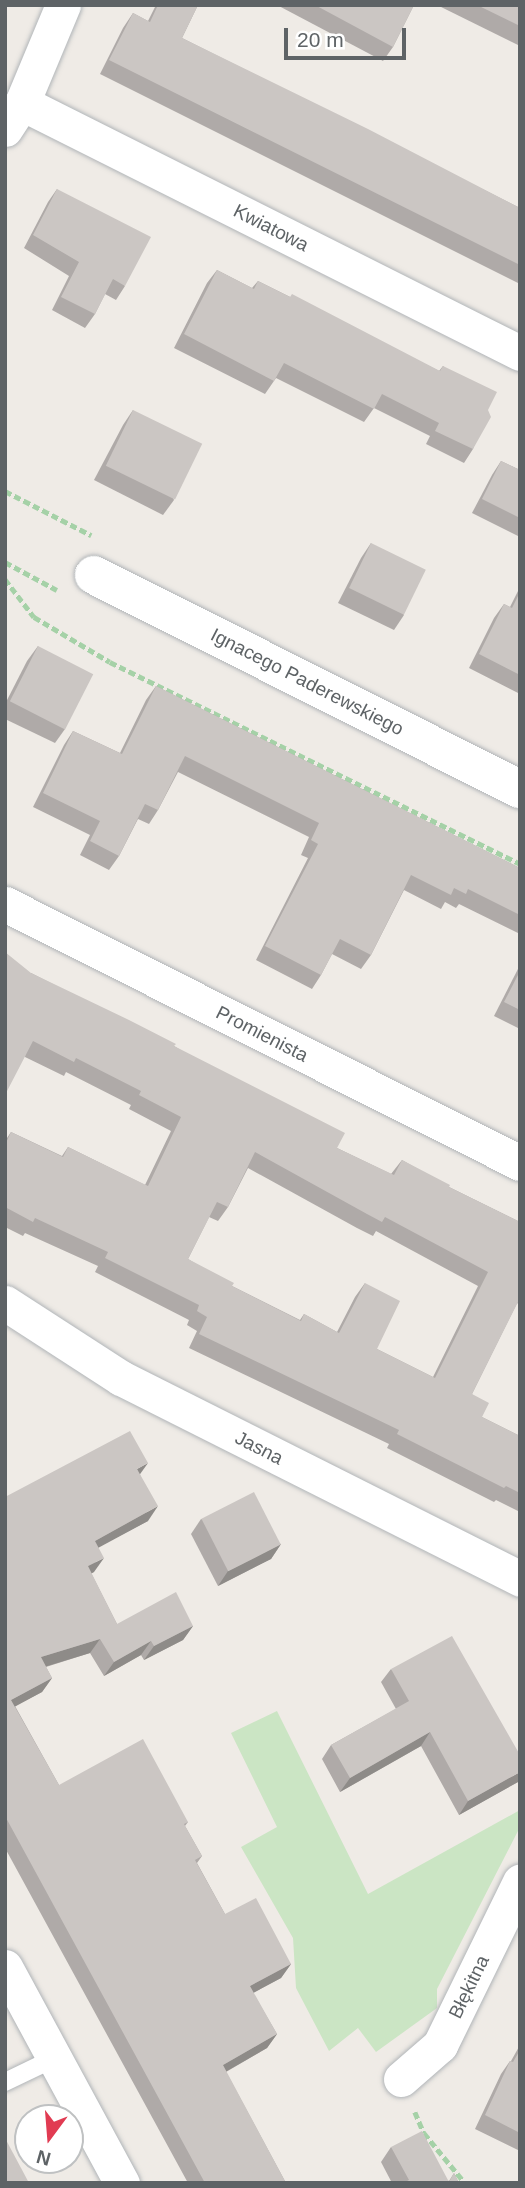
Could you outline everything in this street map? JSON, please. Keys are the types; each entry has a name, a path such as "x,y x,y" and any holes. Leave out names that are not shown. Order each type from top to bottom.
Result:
{"street":[{"path":"10,121 63,5"},
{"name":"Kwiatowa","path":"10,121 520,353"},
{"name":"Ignacego Paderewskiego","path":"86,569 520,789"},
{"name":"Promienista","path":"5,904 520,1163"},
{"name":"Jasna","path":"5,1303 121,1378 520,1579"},
{"name":"Błękitna","path":"401,2079 440,2045 520,1882"},
{"path":"5,1966 122,2183"}],"lane":[{"path":"5,2082 55,2058"}],"path":[{"path":"5,491 86,569"},
{"path":"5,562 86,569"},
{"path":"5,579 34,617 110,662 520,864"},
{"path":"401,2079 424,2133 465,2183"}],"green space":[{"path":"277,1711 368,1894 520,1810 520,1827 437,1989 437,2008 376,2052 358,2028 329,2051 296,1988 293,1938 241,1847 277,1827 231,1733"}],"building":[{"path":"158,5 198,5 182,38 368,129 520,208 520,265 109,60 133,13 150,22"},
{"path":"315,5 414,5 393,47"},
{"path":"477,5 520,5 520,26"},
{"path":"57,189 151,237 125,286 113,279 95,314 61,297 79,262 33,235"},
{"path":"217,270 254,289 258,281 290,297 292,294 440,371 443,366 497,392 488,410 491,417 473,449 435,431 439,423 382,394 374,409 284,363 274,381 184,334"},
{"path":"133,410 202,444 175,499 106,466"},
{"path":"501,461 520,470 520,518 482,499"},
{"path":"371,543 426,570 404,615 349,588"},
{"path":"520,592 520,675 479,654 504,604 512,608"},
{"path":"38,646 93,674 65,729 10,701"},
{"path":"156,686 520,868 520,915 468,889 466,894 454,888 451,895 411,875 371,955 340,939 321,975 265,946 318,844 311,840 319,823 185,756 158,810 145,804 119,856 90,841 100,821 43,793 73,731 122,754"},
{"path":"5,952 31,973 129,1020 176,1044 174,1046 345,1133 337,1148 394,1175 402,1160 520,1222 520,1298 472,1394 489,1403 482,1417 520,1436 520,1493 506,1486 504,1488 397,1434 399,1430 199,1334 207,1317 197,1311 199,1305 105,1258 108,1252 35,1218 33,1222 5,1207 5,1145 11,1132 63,1157 68,1147 148,1186 181,1117 139,1095 141,1091 76,1058 74,1062 33,1041 5,1095","holes":["255,1152 382,1222 385,1217 488,1272 435,1378 377,1349 400,1301 365,1283 339,1333 304,1314 301,1321 232,1286 234,1283 188,1259 217,1202 228,1207"]},
{"path":"520,971 520,1010 504,1002"},
{"path":"130,1431 148,1463 137,1469 158,1506 95,1541 104,1558 88,1566 117,1624 176,1592 193,1626 154,1646 151,1641 114,1662 100,1639 41,1657 52,1678 11,1700 59,1785 143,1739 188,1822 184,1824 202,1856 195,1860 225,1914 256,1898 291,1964 250,1986 277,2034 223,2065 286,2183 205,2183 5,1816 5,1497"},
{"path":"254,1492 281,1545 228,1571 201,1519"},
{"path":"452,1636 520,1755 520,1772 468,1801 430,1732 350,1778 331,1745 409,1701 391,1669"},
{"path":"520,2050 520,2133 485,2115 510,2061 513,2062"},
{"path":"422,2131 449,2182 454,2173 459,2183 403,2183 409,2180 391,2147"},
{"path":"5,2138 14,2155 14,2174 24,2174 29,2183 5,2183"}]}
